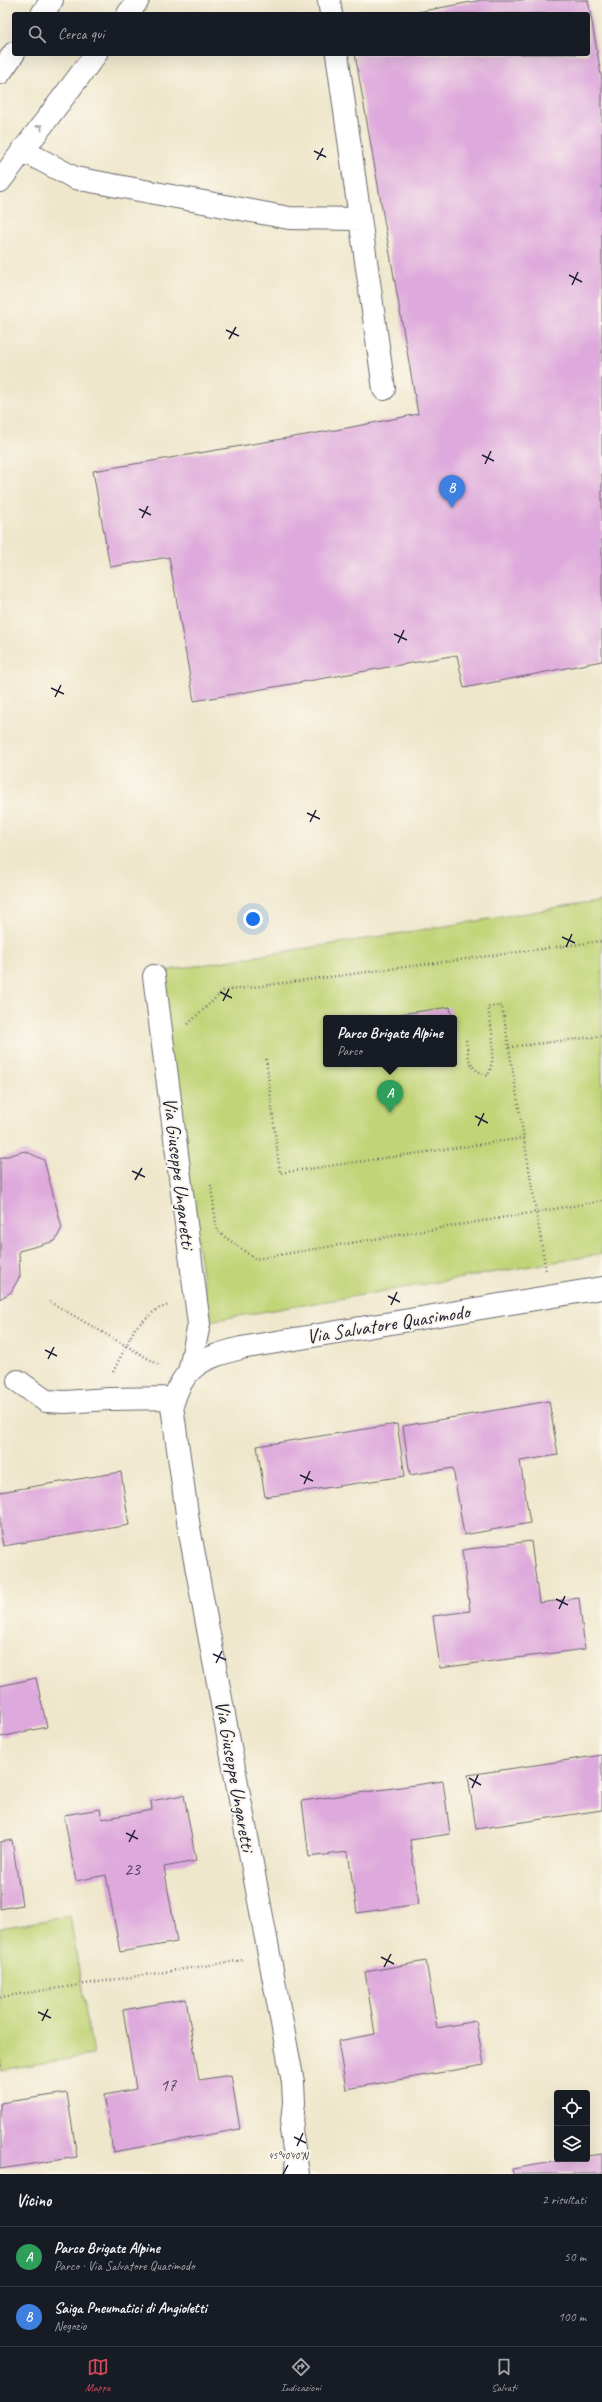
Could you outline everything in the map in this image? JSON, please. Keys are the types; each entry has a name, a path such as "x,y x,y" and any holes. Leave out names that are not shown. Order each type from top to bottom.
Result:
{"main road":[{"path":"43,12 52,0"},
{"path":"129,12 138,0"},
{"path":"329,0 331,12"},
{"path":"0,73 12,56"},
{"path":"0,181 94,56"},
{"path":"337,56 384,389"},
{"path":"22,150 75,178 289,218 360,219"},
{"name":"Via Giuseppe Ungaretti","path":"154,976 199,1324 187,1374 174,1398 172,1406 189,1528 293,2082 294,2102 291,2130 298,2174"},
{"name":"Via Salvatore Quasimodo","path":"187,1374 210,1356 241,1348 602,1288"},
{"path":"18,1381 46,1401 66,1402 109,1399 174,1398"}],"path":[{"path":"189,1031 188,1023 223,991 602,941"},
{"path":"466,1040 469,1060 476,1072 488,1076 493,1063 494,1045 488,1007 502,1006 550,1297"},
{"path":"509,1047 602,1036"},
{"path":"266,1059 280,1173 524,1138"},
{"path":"210,1177 217,1231 255,1259 602,1201"},
{"path":"109,1399 113,1368 135,1328 157,1309 196,1296"},
{"path":"50,1302 125,1345 187,1374"},
{"path":"0,1997 201,1968 268,1955"},
{"path":"0,2061 1,2067"}],"green space":[{"path":"602,901 602,1254 209,1321 157,972"},
{"path":"70,1916 93,2055 0,2070 0,1928"}],"building":[{"path":"482,0 588,0 602,80 602,661 464,688 457,655 194,701 169,557 110,567 93,471 347,428 418,414 355,56 590,56 590,12 418,12"},
{"path":"450,1007 451,1015 400,1015"},
{"path":"25,1151 44,1160 62,1228 55,1241 19,1251 20,1276 11,1292 0,1299 0,1158"},
{"path":"549,1401 558,1455 520,1461 530,1523 464,1535 453,1468 410,1475 403,1426"},
{"path":"397,1424 405,1476 265,1497 257,1446"},
{"path":"121,1472 129,1525 3,1546 0,1528 0,1492"},
{"path":"531,1541 539,1603 579,1598 585,1649 440,1668 433,1616 470,1611 462,1550"},
{"path":"36,1678 47,1727 0,1737 0,1686"},
{"path":"602,1755 602,1810 476,1829 468,1775"},
{"path":"443,1781 450,1834 410,1840 419,1904 357,1913 348,1852 309,1857 302,1801"},
{"path":"184,1795 196,1861 164,1867 177,1942 120,1952 106,1875 76,1881 64,1815 100,1809 102,1819 152,1810 151,1801"},
{"path":"12,1840 22,1905 0,1909 0,1842"},
{"path":"426,1961 437,2028 476,2021 484,2065 346,2089 338,2041 375,2034 365,1972"},
{"path":"186,1999 199,2080 231,2075 240,2129 113,2152 104,2095 136,2089 123,2010"},
{"path":"67,2093 77,2157 0,2169 0,2103"},
{"path":"602,2154 602,2174 513,2174 512,2169 554,2162 590,2162 590,2156"}],"place":[{"name":"Saiga Pneumatici di Angioletti","path":"452,508"},
{"name":"Parco Brigate Alpine","path":"390,1113"}]}
